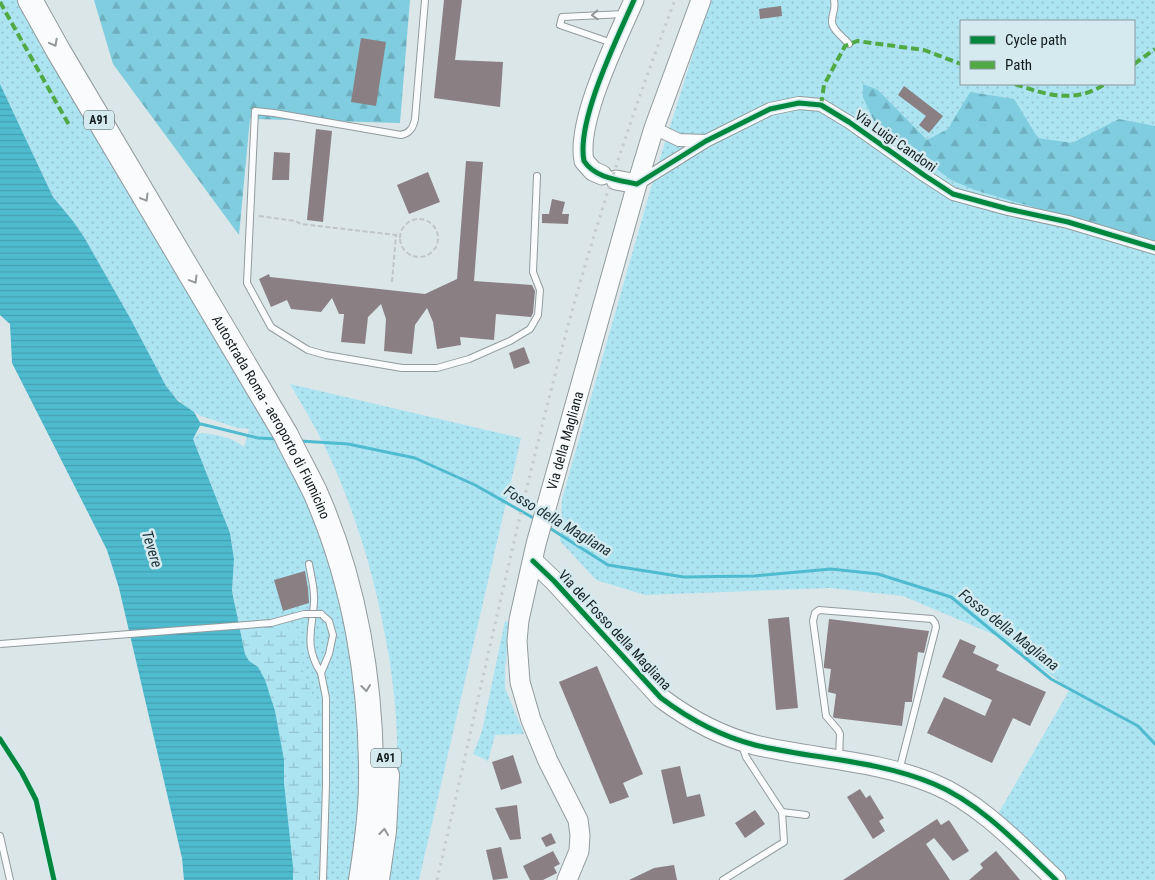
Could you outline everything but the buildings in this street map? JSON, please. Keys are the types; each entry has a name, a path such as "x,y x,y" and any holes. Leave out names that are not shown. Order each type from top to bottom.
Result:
{"highway":[{"name":"Autostrada Roma - aeroporto di Fiumicino","path":"30,0 286,435 315,493 367,638 383,692 387,782 384,831 377,880"},
{"name":"Autostrada Roma - aeroporto di Fiumicino","path":"49,0 146,170 287,405 321,468 349,538 365,592 367,638 371,775 361,880"}],"main road":[{"name":"Via della Magliana","path":"567,880 579,852 580,835 578,820 548,762 531,720 518,669 517,641 519,620 549,498 637,184 654,128 701,0"},
{"path":"631,7 592,103 583,134 582,154 584,161 593,171 609,178 637,184"},
{"name":"Via del Fosso della Magliana","path":"535,552 554,581 661,698 700,724 755,745 898,772 935,784 969,804 998,825 1056,880"}],"street":[{"name":"Via Luigi Candoni","path":"637,184 706,141 770,109 799,103 821,105 849,122 953,194 1008,210 1068,222 1155,248"},
{"name":"Via Luigi Candoni","path":"654,128 679,140 706,141"}],"lane":[{"path":"426,0 415,119 412,129 408,134 401,136 255,111 247,283 270,327 308,350 326,355 402,368 437,368 470,359 510,342 530,329 538,315 540,290 533,272 537,176"},
{"path":"834,0 836,10 832,19 832,25 849,44"},
{"path":"616,44 560,25 562,17 631,7"},
{"path":"309,564 315,601 309,642 314,661 321,673 326,698 323,880"},
{"path":"839,760 840,734 826,716 814,621 815,613 819,610 932,619 936,627 898,772"},
{"path":"0,644 271,623 304,614 321,614 329,621 334,634 329,654 321,673"},
{"path":"723,880 784,842 782,812 746,757 740,740"},
{"path":"782,812 806,815"},
{"path":"0,836 10,880"}],"path":[{"path":"250,214 295,221 301,224 396,235 400,234 405,224 410,221 415,219 426,220 435,227 438,243 428,256 417,258 403,250 400,245 400,234"},
{"path":"392,282 396,235"}],"green space":[{"path":"0,0 21,0 238,369 313,512 339,592 349,640 361,746 360,796 350,880 293,880 293,867 240,627 235,612 232,591 234,559 230,533 193,439 199,433 211,434 229,438 244,447 249,429 238,428 201,416 186,407 171,393 84,237 53,197 0,84"},
{"path":"94,0 410,0 400,123 250,119 239,235 113,64"},
{"path":"710,0 1155,0 1155,880 1068,880 998,814 1070,689 997,636 903,596 830,588 645,595 596,580 560,541 562,499 654,177"},
{"path":"863,84 878,90 927,140 948,129 970,92 1014,99 1038,138 1072,143 1119,119 1155,126 1155,243 975,190 951,180 874,121 863,97"},
{"path":"290,384 521,438 419,880 386,880 395,790 397,736 393,687 384,630 372,576 347,498 321,439"},
{"path":"505,621 510,623 505,668 505,688 524,734 495,735 488,761 473,754 482,731"},
{"path":"283,624 293,631 304,646 302,669 312,692 313,702 318,702 322,717 321,809 317,880 293,880 284,783 284,760 275,711 270,693 258,667 249,661 245,654 240,629"}],"water":[{"name":"Tevere","path":"0,84 53,197 84,237 166,386 178,401 194,412 201,424 193,439 230,533 234,559 232,591 245,654 249,661 258,667 265,680 275,711 284,760 284,783 293,880 184,880 182,858 119,588 107,550 12,363 10,324 0,315"}],"waterway":[{"name":"Fosso della Magliana","path":"197,425 201,424 258,438 278,439"},
{"name":"Fosso della Magliana","path":"300,441 348,444 415,458 475,485 537,520"},
{"name":"Fosso della Magliana","path":"548,527 608,565 684,577 754,576 831,569 878,574 951,597 1051,679 1138,726 1155,744"}],"railway":[{"path":"437,880 517,531 569,322 618,160 675,0"}],"marked path":[{"path":"0,2 69,125"},
{"path":"821,105 824,85 845,46 857,41 924,50 960,64"},
{"path":"1135,63 1155,49"},
{"path":"1018,85 1060,96 1083,94 1103,85"}],"cycle path":[{"path":"634,0 600,80 586,124 583,144 584,161 601,175 637,184 706,141 770,109 799,103 821,105 849,122 953,194 1008,209 1068,222 1155,248"},
{"path":"533,561 554,581 661,698 683,713 717,732 755,745 868,765 912,776 934,784 967,802 999,826 1056,880"},
{"path":"0,739 22,773 36,800 54,880"}]}
